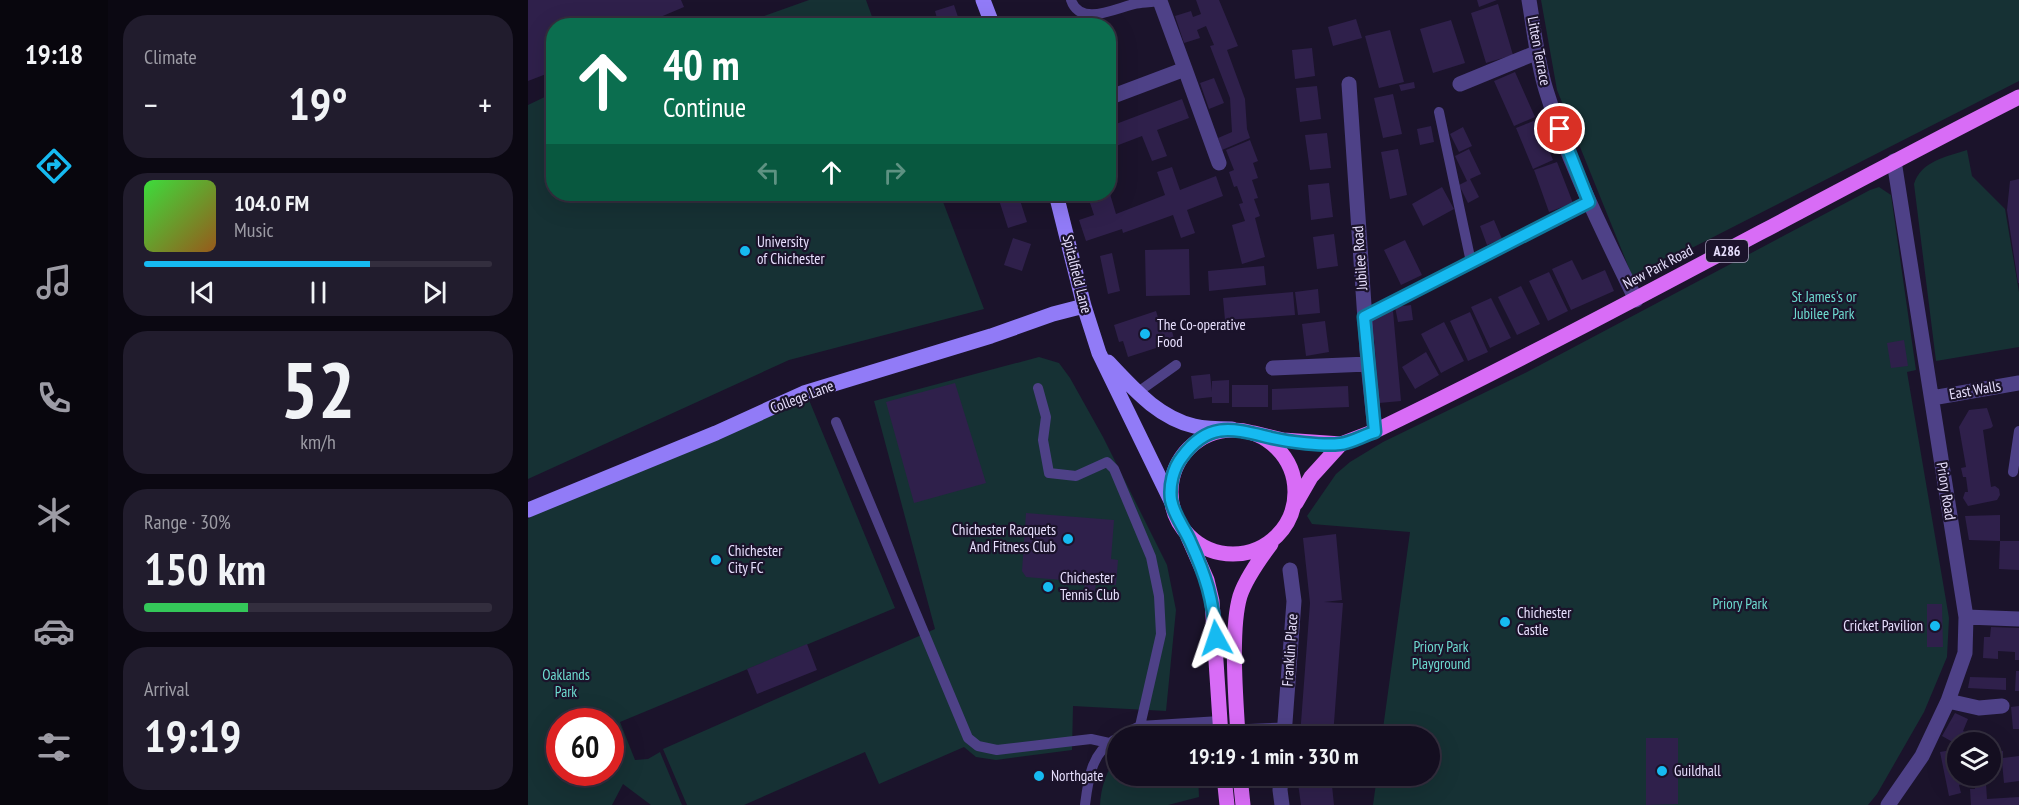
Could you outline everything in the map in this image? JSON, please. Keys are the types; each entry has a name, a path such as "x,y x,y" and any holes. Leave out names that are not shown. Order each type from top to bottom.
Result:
{"main road":[{"name":"New Park Road","path":"1254,433 1283,440 1341,444 1375,432 1636,300 1894,161 2019,97"},
{"path":"1220,726 1213,607 1207,580 1187,534 1176,519 1171,501 1171,483 1179,461 1189,447 1209,434 1232,429 1254,433 1275,445 1290,467 1295,486 1292,512 1257,564 1241,594 1235,649 1238,726"},
{"name":"New Park Road","path":"1292,512 1305,486 1323,462 1341,444"},
{"path":"1187,534 1205,548 1233,554 1255,550 1270,542 1282,530"},
{"path":"1225,786 1227,805"},
{"path":"1241,786 1243,805"}],"street":[{"path":"983,0 990,18"},
{"name":"Litten Terrace","path":"1529,0 1545,88 1589,202 1636,300"},
{"path":"1161,1 1219,163"},
{"path":"1460,84 1538,52"},
{"path":"1116,95 1185,69"},
{"name":"Jubilee Road","path":"1349,84 1364,317 1375,432"},
{"name":"Priory Road","path":"1888,805 1922,756 1948,701 1965,653 1966,618 1894,161"},
{"name":"Spitalfield Lane","path":"1058,201 1084,306 1099,353 1171,501"},
{"name":"College Lane","path":"528,510 716,433 804,393 1084,306"},
{"name":"Spitalfield Lane","path":"1099,353 1138,392 1164,413 1196,427 1232,429"},
{"path":"1273,368 1368,364"},
{"name":"East Walls","path":"1932,398 2018,387"},
{"name":"Franklin Place","path":"1285,726 1294,601 1290,570"},
{"path":"1966,618 2019,619"},
{"path":"1948,701 1979,708 2002,706"},
{"path":"1281,786 1282,805"}],"lane":[{"path":"1071,0 1072,5 1079,11 1090,14 1161,1"},
{"path":"1439,112 1471,262"},
{"path":"1364,317 1589,202"},
{"path":"1138,392 1176,365"},
{"path":"1038,388 1046,417 1043,440 1049,473 1076,476 1107,462 1114,469 1151,557 1159,596 1161,634 1140,726"},
{"path":"836,422 968,738 978,746 997,750 1107,739"},
{"path":"2013,472 2019,431"},
{"path":"1085,805 1093,762 1107,747"}],"green space":[{"path":"809,0 866,0 872,18 759,18"},
{"path":"1541,0 2019,0 2019,81 1633,278 1557,90"},
{"name":"University of Chichester","path":"546,96 546,201 943,201 984,309 789,360 528,479 528,105"},
{"path":"1967,150 1972,176 2005,209 2019,292 2019,347 1936,361 1914,184 1917,176 1928,165"},
{"name":"Priory Park","path":"1879,187 1891,195 1916,370 1907,372 1949,618 1947,657 1924,712 1877,794 1868,805 1373,805 1376,786 1440,786 1440,726 1383,726 1410,532 1312,524 1307,516 1336,474 1350,462 1383,442 1527,372"},
{"name":"Chichester Tennis Club","path":"1039,357 1059,363 1070,378 1103,437 1167,565 1176,610 1166,711 1073,706 1072,750 996,760 976,757 964,747 879,784 865,752 744,805 687,805 663,749 935,629 874,401"},
{"name":"Chichester City FC","path":"809,400 895,608 624,720 624,708 546,708 546,786 622,786 612,805 528,805 528,519 537,513"},
{"name":"Chichester City FC","path":"624,732 635,760 648,759 660,752 682,805 651,805 624,785"},
{"path":"1107,774 1107,786 1198,786 1199,797 1168,805 1100,805"}],"building":[{"path":"528,0 681,0 684,7 658,18 546,18 546,74 528,81"},
{"path":"1196,0 1219,0 1238,46 1227,50 1245,99 1247,129 1250,138 1222,150 1218,138 1232,132 1230,98 1210,46 1214,45 1206,26 1197,30 1200,38 1184,43 1175,16 1191,11 1193,17 1201,14"},
{"path":"1477,0 1497,0 1479,7"},
{"path":"1498,4 1513,55 1486,63 1471,13"},
{"path":"954,5 958,18 937,18 935,11"},
{"path":"1356,19 1362,38 1333,46 1328,27"},
{"path":"1451,20 1465,63 1433,73 1420,29"},
{"path":"1390,30 1404,82 1379,88 1365,36"},
{"path":"1312,48 1315,76 1295,79 1292,50"},
{"path":"1515,72 1535,117 1514,126 1494,81"},
{"path":"1214,78 1224,103 1209,109 1200,83"},
{"path":"1414,82 1415,88 1401,91 1399,85"},
{"path":"1317,86 1321,119 1300,122 1296,88"},
{"path":"1393,94 1402,134 1383,138 1374,98"},
{"path":"1182,99 1189,118 1157,130 1167,156 1152,161 1142,136 1116,146 1116,124"},
{"path":"1536,120 1553,160 1533,169 1516,128"},
{"path":"1431,126 1434,142 1420,145 1417,129"},
{"path":"1463,127 1472,146 1459,152 1450,134"},
{"path":"1327,133 1331,168 1310,170 1305,135"},
{"path":"1250,140 1258,161 1253,163 1258,178 1252,180 1258,198 1254,199 1260,216 1255,218 1265,257 1242,264 1232,225 1245,221 1239,204 1243,203 1229,172 1234,170 1226,150"},
{"path":"1398,149 1407,195 1390,199 1381,152"},
{"path":"1469,149 1481,174 1470,179 1479,197 1468,203 1459,185 1467,181 1455,156"},
{"path":"1557,162 1573,203 1549,212 1534,170"},
{"path":"1172,167 1180,190 1216,176 1223,196 1187,210 1195,233 1181,238 1173,215 1123,233 1122,229 1086,241 1079,220 1094,215 1089,201 1112,201 1116,214 1165,195 1157,172"},
{"path":"2019,179 2018,283 2007,210 2010,181"},
{"path":"1329,183 1333,217 1311,220 1308,185"},
{"path":"1442,187 1454,209 1423,226 1412,204"},
{"path":"999,201 1020,201 1027,222 1008,228"},
{"path":"1494,220 1502,239 1487,245 1480,226"},
{"path":"1334,234 1338,266 1317,269 1313,237"},
{"path":"1013,238 1031,244 1022,271 1004,265"},
{"path":"1405,240 1422,275 1401,285 1384,250"},
{"path":"1189,249 1190,295 1146,296 1145,250"},
{"path":"1112,253 1120,291 1108,294 1100,256"},
{"path":"1572,260 1582,280 1605,270 1614,291 1571,310 1552,269"},
{"path":"1264,266 1266,285 1209,291 1208,271"},
{"path":"1549,272 1568,311 1548,321 1529,281"},
{"path":"1521,286 1540,324 1517,335 1498,297"},
{"path":"1318,289 1320,313 1298,315 1295,292"},
{"path":"1293,292 1295,315 1225,320 1223,298"},
{"path":"1491,298 1511,338 1490,348 1471,307"},
{"path":"1411,305 1413,320 1398,322 1395,307"},
{"name":"The Co-operative Food","path":"1156,311 1161,327 1170,324 1175,342 1128,357 1123,341 1119,342 1114,325"},
{"path":"1393,311 1401,401 1379,403 1372,313"},
{"path":"1470,312 1488,352 1468,361 1450,321"},
{"path":"1325,321 1329,352 1306,356 1302,324"},
{"path":"1444,322 1464,361 1441,373 1421,334"},
{"path":"1904,340 1908,366 1891,368 1887,343"},
{"path":"1426,352 1439,375 1415,389 1402,367"},
{"path":"1210,374 1212,392 1212,381 1229,380 1229,403 1212,403 1212,397 1194,399 1191,376"},
{"path":"955,383 986,483 914,503 886,402"},
{"path":"1232,385 1268,385 1268,407 1232,407"},
{"path":"1348,386 1349,407 1272,410 1272,389"},
{"path":"1987,408 1993,426 1983,430 1991,487 1995,486 1999,489 2000,495 1997,500 1968,506 1963,498 1965,492 1968,492 1966,477 1963,477 1961,468 1966,467 1959,427 1969,410"},
{"name":"Chichester Racquets And Fitness Club","path":"1026,513 1114,520 1111,559 1118,560 1116,585 1096,583 1095,591 1084,590 1085,582 1026,577 1022,571"},
{"path":"2000,515 2000,541 1969,540 1965,516"},
{"path":"1336,534 1342,600 1324,602 1343,603 1334,726 1301,726 1310,603 1303,538"},
{"path":"2000,541 2019,541 2019,570 1999,569"},
{"name":"Cricket Pavilion","path":"1927,604 1942,604 1943,647 1927,647"},
{"path":"1991,627 2019,628 2019,660 2015,660 2015,652 1998,651 1998,659 1983,658 1984,637 1990,637"},
{"path":"807,644 817,670 757,694 747,669"},
{"path":"2016,671 2019,671 2019,691 2015,691"},
{"path":"1970,677 2006,678 2006,690 1968,688"},
{"path":"2019,706 2019,729 2013,729 2011,707"},
{"path":"1955,713 1968,719 1963,731 1965,732 1947,732 1947,739 1942,736"},
{"name":"Guildhall","path":"1646,738 1678,738 1678,804 1646,805"},
{"path":"1947,751 1947,786 1959,786 1961,793 1949,796 1940,752"},
{"path":"2001,751 2003,751 2003,758 2019,756 2019,781 2004,783"},
{"path":"1298,786 1332,786 1334,805 1301,805"},
{"path":"1975,786 1986,786 1987,799 2019,797 2019,805 1971,805 1970,789 1975,789"}],"place":[{"name":"University of Chichester","path":"745,251"},
{"name":"The Co-operative Food","path":"1145,334"},
{"name":"Chichester Racquets And Fitness Club","path":"1068,539"},
{"name":"Chichester City FC","path":"716,560"},
{"name":"Chichester Tennis Club","path":"1048,587"},
{"name":"Chichester Castle","path":"1505,622"},
{"name":"Cricket Pavilion","path":"1935,626"},
{"name":"Guildhall","path":"1662,771"},
{"name":"Northgate","path":"1039,776"}],"route":[{"path":"1216,638 1214,613 1207,580 1187,534 1176,519 1171,501 1171,483 1179,461 1198,439 1220,430 1239,429 1283,440 1341,444 1375,432 1364,317 1589,202 1560,129"}],"park label":[{"name":"St James's or Jubilee Park","path":"1824,306"},
{"name":"Priory Park Playground","path":"1441,656"},
{"name":"Oaklands Park","path":"566,684"}]}
